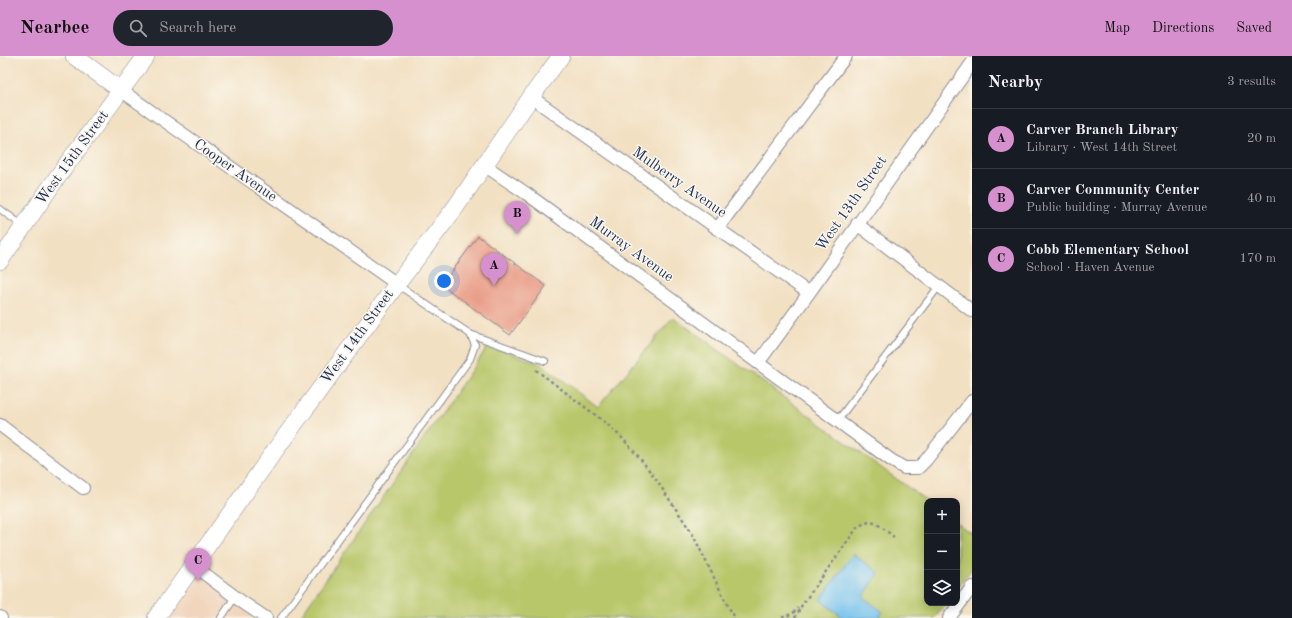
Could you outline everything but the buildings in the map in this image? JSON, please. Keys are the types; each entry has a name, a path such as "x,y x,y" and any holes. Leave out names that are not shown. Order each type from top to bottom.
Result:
{"street":[{"name":"Cooper Avenue","path":"74,56 397,284"},
{"name":"West 15th Street","path":"0,261 56,180 146,56"},
{"name":"West 14th Street","path":"156,618 276,449 397,284 455,208 561,56"},
{"path":"718,229 846,56"},
{"name":"West 13th Street","path":"758,364 972,63"},
{"name":"Mulberry Avenue","path":"531,97 809,294"},
{"name":"Murray Avenue","path":"484,165 527,194 758,364 904,468 918,468 935,449 972,400"},
{"path":"857,224 972,311"},
{"path":"0,425 84,488"},
{"path":"193,565 235,597 266,618"},
{"path":"948,618 972,587"}],"lane":[{"path":"0,209 24,227"},
{"path":"397,284 470,334 545,361"},
{"path":"838,420 939,286"},
{"path":"281,618 470,359 475,345 470,334"},
{"path":"221,618 235,597"}],"path":[{"path":"531,368 606,423 622,438 638,457 655,478 692,533 735,618"},
{"path":"795,618 802,605 857,528 863,523 870,522 878,524 894,537"},
{"path":"782,618 793,613 802,605"}],"shaded area":[{"path":"193,565 266,618 156,618"}],"green space":[{"path":"673,317 924,499 924,606 944,606 935,618 299,618 489,345 543,365 598,407"},
{"path":"960,525 972,534 972,568 960,584"}],"water":[{"path":"853,554 879,573 863,597 883,612 878,618 844,618 820,600"}],"place":[{"name":"Carver Community Center","path":"517,234"},
{"name":"Carver Branch Library","path":"494,286"},
{"name":"Cobb Elementary School","path":"198,581"}]}
